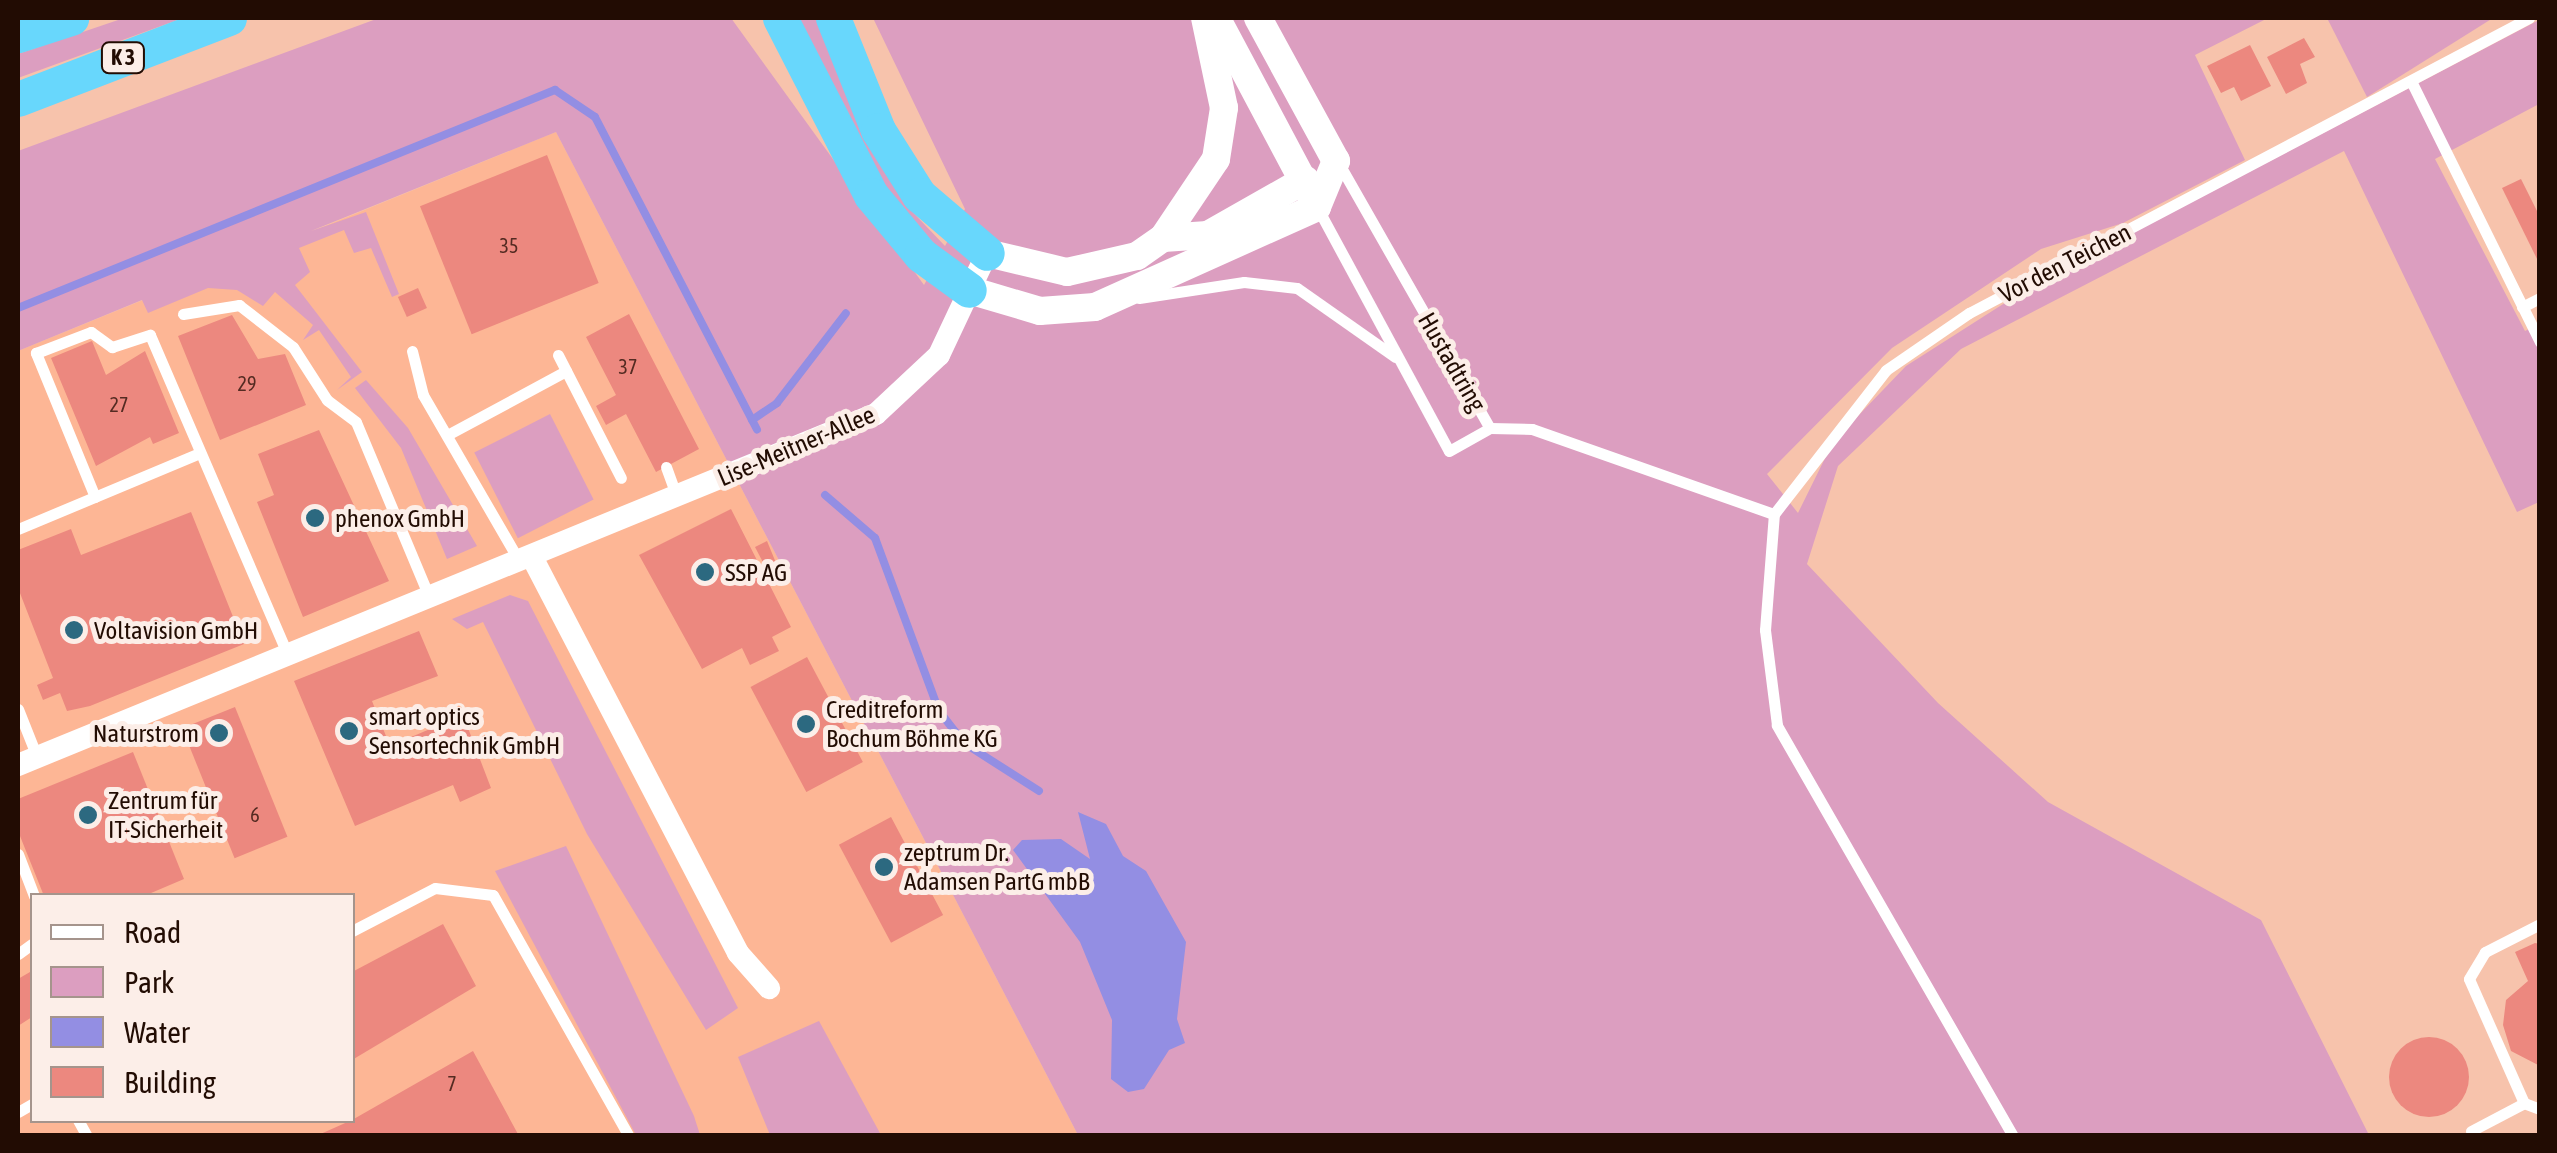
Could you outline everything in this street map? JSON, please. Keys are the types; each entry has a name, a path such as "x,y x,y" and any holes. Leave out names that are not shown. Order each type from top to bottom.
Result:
{"highway":[{"name":"K 3","path":"18,35 72,18"},
{"name":"K 3","path":"18,99 229,18"},
{"path":"780,18 871,195 921,256 969,290"},
{"path":"832,18 878,130 919,194 987,253"}],"street":[{"path":"987,253 1067,272 1137,256 1163,238 1216,159 1224,108 1205,18"},
{"name":"Hustadtring","path":"969,290 1040,311 1096,307 1317,207 1216,18"},
{"name":"Hustadtring","path":"1258,18 1336,160"},
{"path":"1317,207 1336,160"},
{"path":"1163,238 1208,235 1305,180"},
{"name":"Lise-Meitner-Allee","path":"27,761 677,497 907,392 939,355 987,253"},
{"path":"526,559 738,953 770,988"}],"lane":[{"name":"Vor den Teichen","path":"1774,514 1886,370 1969,314 2412,82 2523,19"},
{"path":"2412,82 2540,342"},
{"path":"1305,180 1336,160"},
{"name":"Hustadtring","path":"1317,207 1449,451 1490,428 1336,160"},
{"name":"Hustadtring","path":"1096,307 1244,282 1298,288 1395,356"},
{"path":"2522,307 2540,298"},
{"path":"182,314 239,305 293,348 327,400 356,422 430,599"},
{"path":"94,497 36,353 91,332 112,346 150,336 197,454 288,656"},
{"path":"412,351 423,395 526,559"},
{"path":"558,355 621,478"},
{"path":"448,434 566,371"},
{"path":"1490,428 1532,429 1774,514 1765,630 1782,737 2013,1136"},
{"path":"18,529 197,454"},
{"path":"666,467 677,497"},
{"name":"Lise-Meitner-Allee","path":"18,709 27,761"},
{"path":"18,854 33,893"},
{"path":"355,930 434,888 492,895 629,1136"},
{"path":"2540,924 2485,952 2469,980 2524,1102 2540,1109"},
{"path":"2471,1131 2524,1102"}],"shaded area":[{"path":"556,132 1078,1135 18,1136 18,351"}],"green space":[{"path":"124,18 183,18 18,78 18,54"},
{"path":"379,18 731,18 924,285 942,253 885,186 799,18 817,18 905,204 945,246 965,209 873,18 2268,18 2195,55 2245,160 2123,223 2041,249 1892,348 1767,474 1798,513 1833,442 1906,366 2033,285 2539,20 2539,104 2435,159 2525,331 2539,324 2539,502 2517,512 2344,151 1961,349 1838,466 1807,564 1938,703 2048,802 2261,920 2369,1135 1078,1135 556,132 311,231 366,212 399,294 392,297 371,248 354,253 344,230 299,248 310,272 295,285 362,372 337,390 351,377 319,330 303,340 313,325 275,292 263,306 237,290 208,288 148,313 142,300 18,351 18,151"},
{"path":"2327,18 2493,18 2367,97"},
{"path":"366,380 408,428 477,546 447,559 401,448 355,388"},
{"path":"550,414 594,500 518,538 474,453"},
{"path":"510,595 528,601 738,1008 706,1030 587,834 483,622 467,629 452,619"},
{"path":"566,846 700,1135 636,1135 495,871"},
{"path":"819,1021 881,1135 770,1135 738,1057"}],"water":[{"path":"1078,812 1106,824 1123,856 1146,871 1186,942 1177,1019 1185,1043 1169,1050 1144,1089 1128,1092 1111,1079 1112,1020 1080,942 1013,850 1022,840 1061,839 1090,859"}],"building":[{"path":"2304,38 2315,57 2300,64 2307,83 2286,94 2267,57"},
{"path":"2250,45 2271,86 2241,101 2234,87 2221,93 2207,66"},
{"path":"547,155 599,283 472,334 420,206"},
{"path":"2521,179 2540,217 2540,265 2502,188"},
{"path":"418,288 427,308 407,317 398,297"},
{"path":"629,314 699,449 656,472 626,414 606,425 596,406 616,395 586,337"},
{"path":"232,315 258,359 285,354 306,405 220,440 178,336"},
{"path":"92,341 106,375 145,351 179,433 153,444 150,437 96,466 51,358"},
{"name":"phenox GmbH","path":"319,430 389,581 303,617 257,502 274,495 258,454"},
{"name":"SSP AG","path":"731,509 791,627 772,637 779,651 750,665 742,648 702,669 639,555"},
{"path":"191,512 244,644 90,706 67,711 60,693 43,700 37,685 53,678 18,588 18,550 71,529 81,555"},
{"path":"767,541 776,563 766,568 755,547"},
{"name":"smart optics Sensortechnik GmbH","path":"419,631 438,676 372,701 390,746 463,715 491,788 460,802 453,785 355,826 294,681"},
{"name":"Creditreform Bochum Böhme KG","path":"807,657 863,762 806,792 750,687"},
{"path":"235,707 287,837 235,858 182,728"},
{"name":"Zentrum für IT-Sicherheit","path":"133,752 184,879 151,893 43,893 18,831 18,799"},
{"name":"zeptrum Dr. Adamsen PartG mbB","path":"891,817 943,915 891,943 839,845"},
{"path":"443,924 476,986 355,1058 355,970"},
{"path":"2540,944 2540,1066 2511,1051 2503,1025 2506,1000 2528,981 2515,952"},
{"path":"30,972 30,1018 18,1026 18,979"},
{"path":"2421,1037 2437,1037 2458,1048 2469,1077 2458,1106 2437,1117 2421,1117 2407,1111 2395,1099 2389,1085 2389,1069 2395,1055 2407,1043"},
{"path":"473,1051 519,1136 316,1136 345,1123 355,1123 355,1118"}],"waterway":[{"path":"18,308 555,90 595,117 757,430"},
{"path":"752,420 777,403 846,313"},
{"path":"825,495 875,538 939,711 964,743 1039,791"}],"place":[{"name":"phenox GmbH","path":"315,518"},
{"name":"SSP AG","path":"705,572"},
{"name":"Voltavision GmbH","path":"74,630"},
{"name":"Creditreform Bochum Böhme KG","path":"806,724"},
{"name":"smart optics Sensortechnik GmbH","path":"349,731"},
{"name":"Naturstrom","path":"219,733"},
{"name":"Zentrum für IT-Sicherheit","path":"88,815"},
{"name":"zeptrum Dr. Adamsen PartG mbB","path":"884,867"}]}
